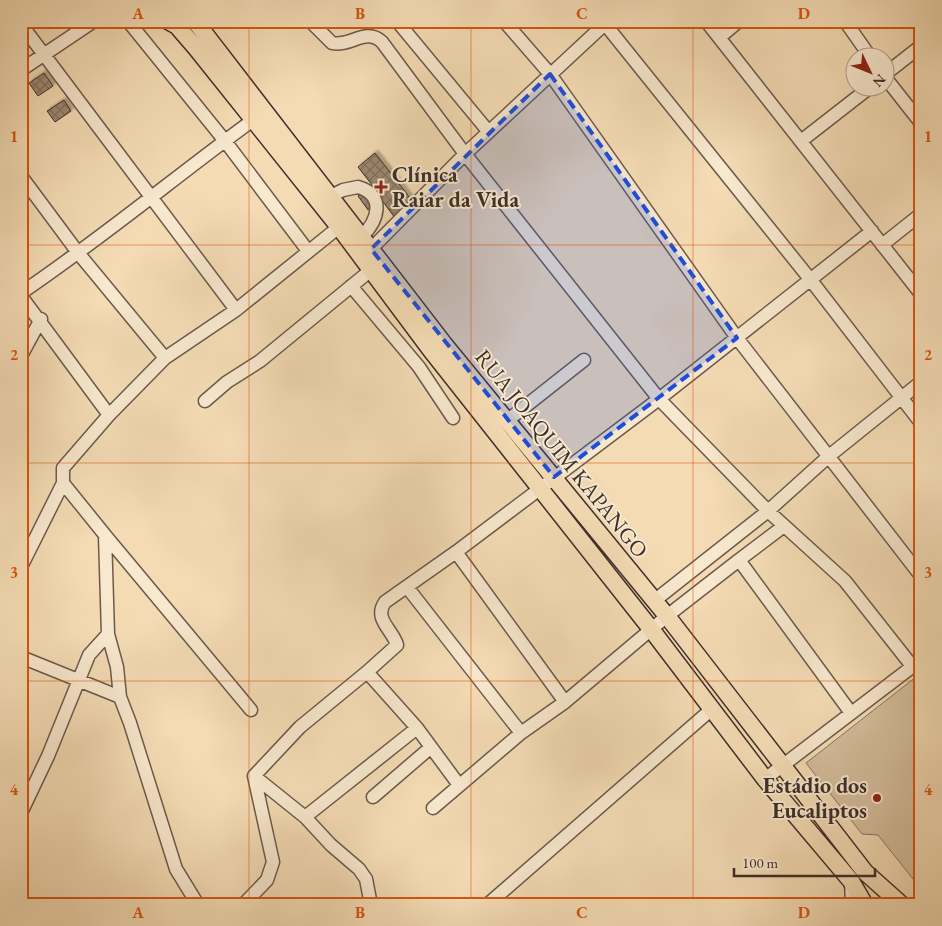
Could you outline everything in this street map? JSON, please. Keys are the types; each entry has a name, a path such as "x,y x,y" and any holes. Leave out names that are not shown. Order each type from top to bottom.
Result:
{"main road":[{"name":"RUA JOAQUIM KAPANGO","path":"168,21 177,26 196,48 338,227 430,349 651,629 765,779 851,881 865,905"},
{"name":"RUA JOAQUIM KAPANGO","path":"195,21 444,344 508,420 654,602 668,616 865,872 902,905"}],"street":[{"path":"21,70 94,21"},
{"path":"128,21 225,141 308,251"},
{"path":"310,21 332,43 345,43 368,35 379,38 465,154 659,399 768,511 845,580 917,663 765,779"},
{"path":"397,21 488,132"},
{"path":"504,21 550,74 737,338 921,576"},
{"path":"706,21 921,294"},
{"path":"720,37 739,21"},
{"path":"845,21 864,48"},
{"path":"366,242 465,154 606,23 810,278 921,422"},
{"path":"21,24 236,310"},
{"path":"894,68 921,46"},
{"path":"894,88 921,122"},
{"path":"801,141 856,98"},
{"path":"109,415 21,294 80,254 150,197 253,120"},
{"path":"21,176 80,254 165,358"},
{"path":"331,196 343,190 358,187 371,196 377,208 377,216 370,228 366,242"},
{"path":"882,245 921,214"},
{"path":"23,558 63,484 63,468 109,415 165,358 236,310 338,227"},
{"path":"254,776 300,727 397,645 384,624 381,612 385,602 541,489 554,477 659,399 872,231"},
{"path":"205,402 227,382 260,361 371,270"},
{"path":"352,286 419,367 453,418"},
{"path":"21,356 41,319"},
{"path":"508,420 584,360"},
{"path":"654,602 768,511 829,456 921,382"},
{"path":"63,484 251,710"},
{"path":"433,808 521,733 565,702 651,629 784,526"},
{"path":"105,535 108,634 117,667 120,697 176,869 198,905"},
{"path":"456,552 565,702"},
{"path":"739,560 851,713"},
{"path":"407,587 521,733"},
{"path":"21,813 48,756 89,655 108,634"},
{"path":"21,657 120,697"},
{"path":"367,672 417,728 459,785"},
{"path":"487,905 712,708"},
{"path":"305,817 366,766 417,728"},
{"path":"373,797 430,748"},
{"path":"254,776 305,817 330,845 359,869 366,879 371,905"},
{"path":"243,905 267,880 273,862 254,776"},
{"path":"852,905 851,881 865,872"}],"highlighted area":[{"path":"550,74 737,338 554,477 371,249"}],"shaded area":[{"name":"Estádio dos Eucaliptos","path":"921,673 921,889 878,835 862,834 806,763"}],"building":[{"path":"44,73 53,86 38,96 29,83"},
{"path":"64,100 71,111 55,122 47,111"},
{"path":"375,153 414,203 395,218 381,199 368,210 358,196 372,185 358,167"}],"place":[{"name":"Clínica Raiar da Vida","path":"381,187"},
{"name":"Estádio dos Eucaliptos","path":"877,798"}]}
